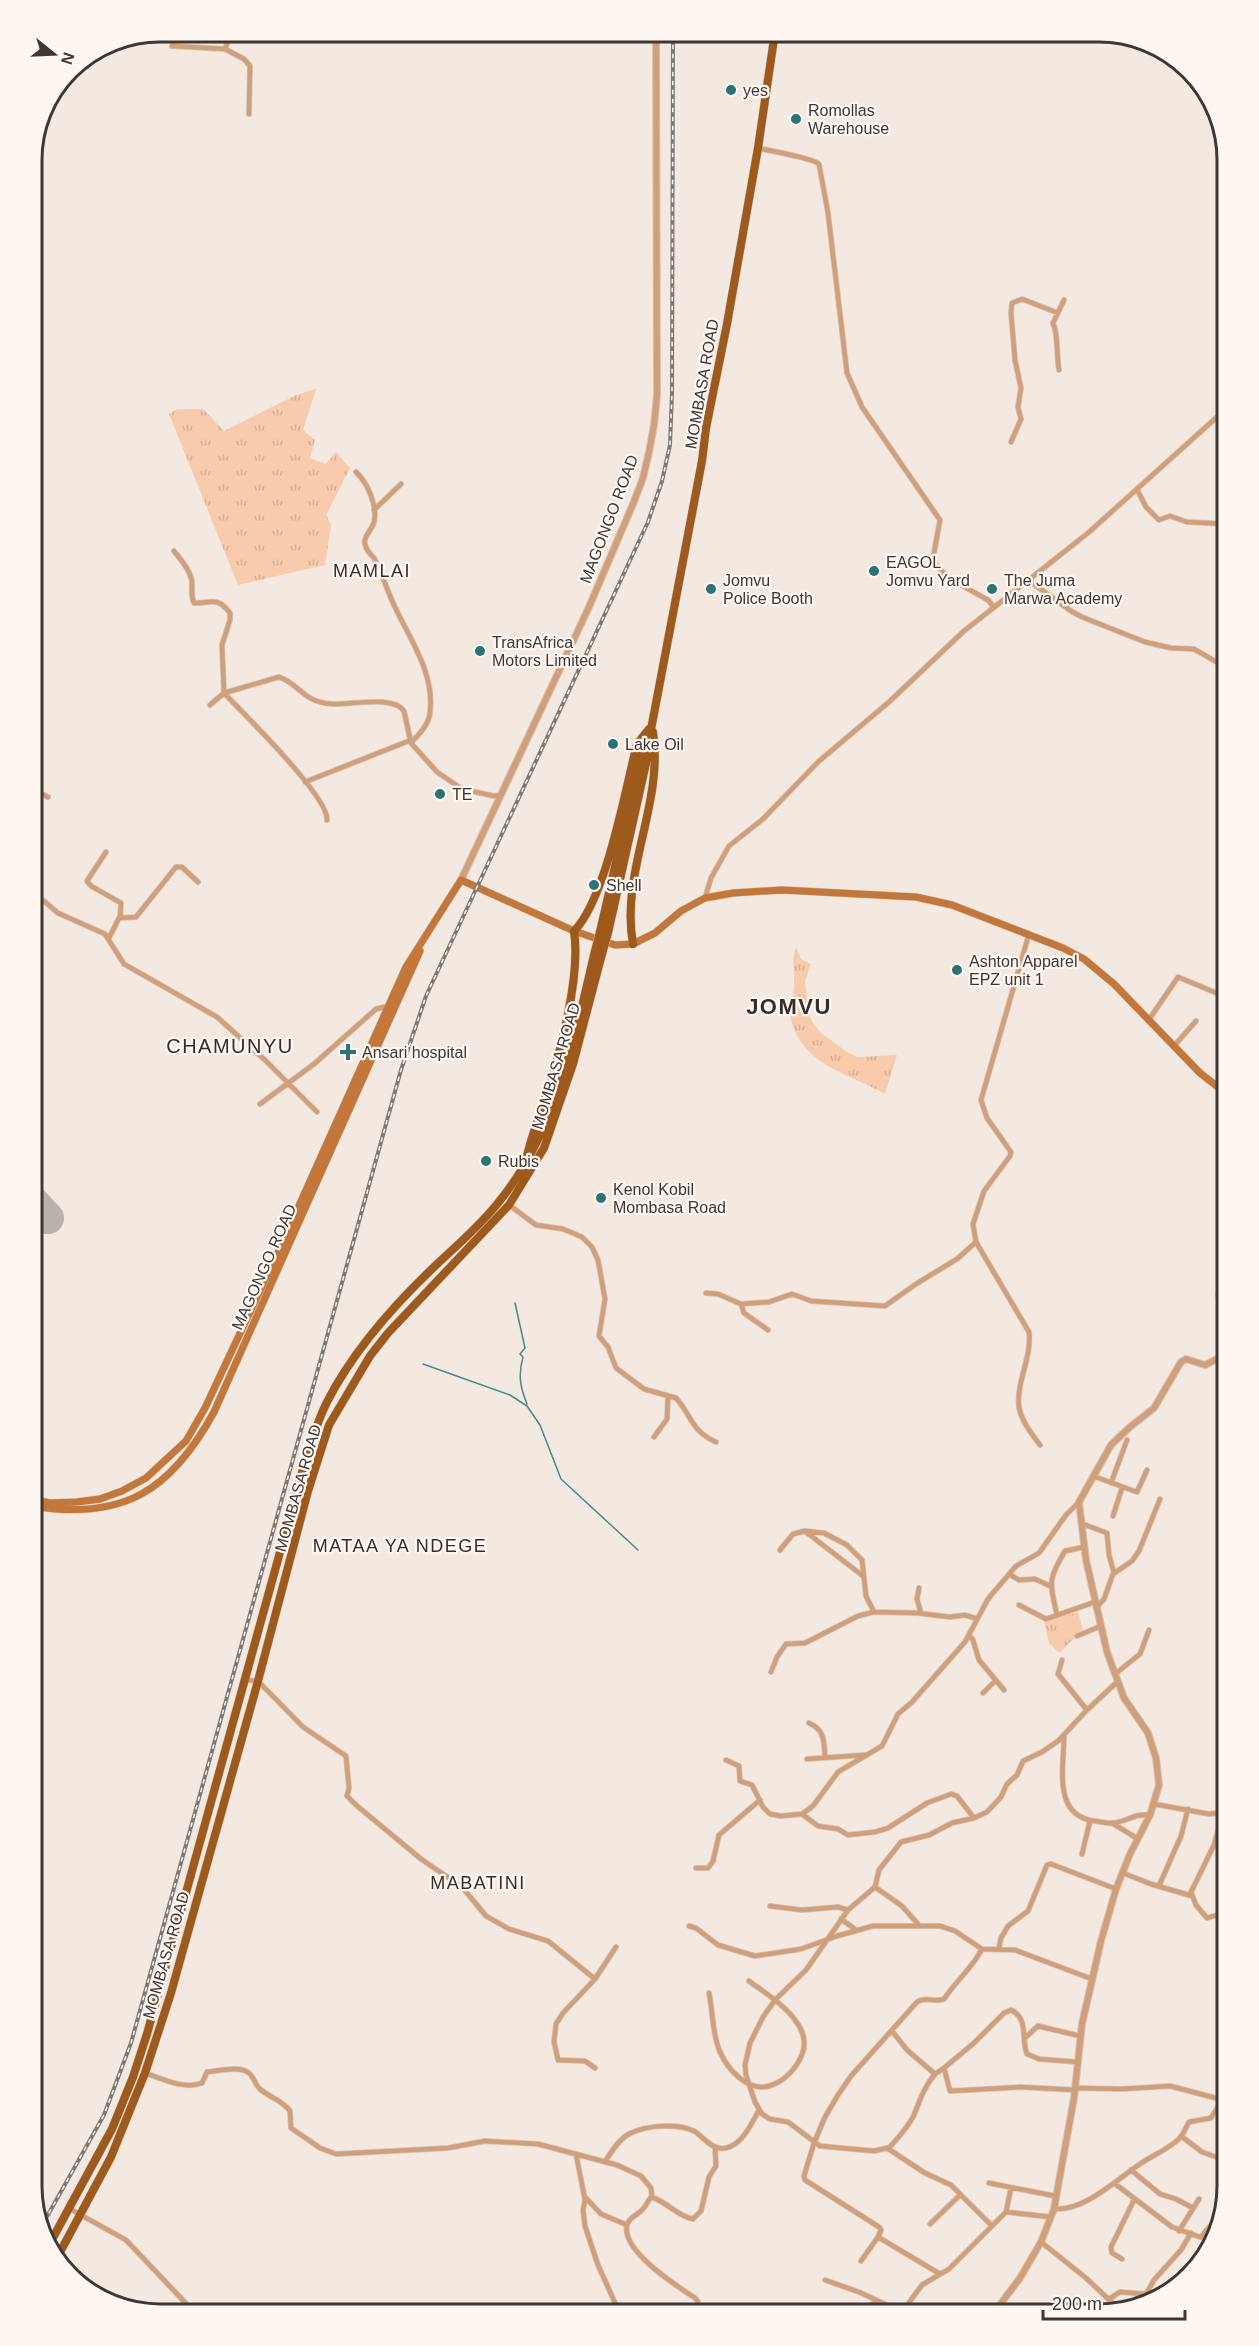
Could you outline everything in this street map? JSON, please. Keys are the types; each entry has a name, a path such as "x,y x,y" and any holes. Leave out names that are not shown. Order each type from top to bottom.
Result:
{"highway":[{"name":"MOMBASA ROAD","path":"54,2237 112,2129 137,2067 306,1458 326,1403 374,1332 402,1300 465,1240 498,1203 540,1138 557,1097 611,922 650,750 649,740 758,148 774,42"},
{"path":"526,1162 532,1130 545,1099 569,1009 576,945 574,931 586,917 599,889 637,744 652,725"},
{"path":"633,944 630,929 634,870 651,797 654,759 652,725"},
{"name":"MOMBASA ROAD","path":"61,2250 111,2157 145,2073 171,1992 258,1681 308,1491 329,1425 366,1362 388,1333 509,1205 544,1148 562,1099 579,1029"}],"main road":[{"path":"461,880 574,931 615,945 633,944 655,933 681,910 705,898 742,892 782,890 922,898 952,904 1063,948 1099,970 1200,1073 1217,1086"},
{"name":"MAGONGO ROAD","path":"42,1502 77,1502 100,1499 122,1491 146,1478 186,1441 205,1408 406,966 461,880"},
{"name":"MAGONGO ROAD","path":"42,1508 59,1511 116,1505 133,1498 161,1481 188,1455 214,1412 430,929"},
{"path":"205,1408 214,1412"}],"street":[{"path":"225,49 228,42"},
{"name":"MAGONGO ROAD","path":"461,880 617,545 643,478 657,395 656,42"},
{"path":"172,46 225,49 244,59 250,66 249,114"},
{"path":"758,148 788,156 814,159 819,164 834,261 843,349 847,372 854,392 875,427 940,520 934,563 947,575 988,600 993,606"},
{"path":"1011,442 1021,419 1018,407 1021,388 1014,360 1012,303 1022,299 1058,313"},
{"path":"1059,370 1056,355 1057,332 1053,323 1064,300"},
{"path":"705,898 711,878 729,846 763,819 818,762 890,702 964,631 1088,533 1217,417"},
{"path":"305,782 411,742 428,720 430,712 429,686 416,647 366,547 366,534 374,522 374,510 361,477 356,472"},
{"path":"374,510 401,484"},
{"path":"1137,489 1146,507 1160,520 1170,516 1187,522 1217,524"},
{"path":"174,551 191,577 194,603 212,600 222,604 230,612 230,620 222,645 224,693 268,738 305,782 323,805 327,820"},
{"path":"1028,580 1064,607 1082,617 1145,642 1194,650 1217,663"},
{"path":"210,705 224,693 279,677 306,697 317,701 341,704 392,702 401,706 411,742 432,768 455,786 470,792 501,795"},
{"path":"42,794 48,797"},
{"path":"106,852 87,881 121,903 120,918 109,938"},
{"path":"120,918 137,917 178,866 198,882"},
{"path":"42,899 58,913 101,931 109,938 122,963 217,1017 317,1112"},
{"path":"1029,934 981,1100 987,1118 1011,1152 984,1191 973,1224 976,1242 1029,1332 1030,1349 1019,1407 1028,1428 1040,1445"},
{"path":"1148,1021 1178,977 1217,993"},
{"path":"260,1104 376,1010 389,1006"},
{"path":"1174,1046 1196,1021"},
{"path":"509,1205 536,1225 563,1228 582,1237 592,1247 598,1260 605,1299 599,1333 600,1338 608,1347 616,1368 644,1389 678,1400 700,1434 716,1442"},
{"path":"706,1293 718,1294 741,1304 769,1302 792,1294 818,1301 885,1306 957,1259 976,1242"},
{"path":"741,1304 744,1312 768,1330"},
{"path":"726,1760 739,1766 740,1781 752,1785 766,1811 775,1816 802,1814 813,1806 838,1772 882,1746 898,1714 912,1702 969,1635 988,1599 1016,1566 1039,1553 1072,1507 1079,1502 1107,1451 1118,1438 1154,1408 1184,1359 1205,1365 1217,1359"},
{"path":"654,1437 667,1419 668,1396"},
{"path":"1112,1483 1127,1440"},
{"path":"1093,1476 1135,1492 1139,1491 1147,1470"},
{"path":"1113,1516 1122,1488"},
{"path":"1019,1605 1044,1619 1096,1605 1104,1599 1114,1573 1137,1555 1160,1499"},
{"path":"1000,2304 1020,2278 1041,2242 1054,2209 1075,2089 1080,2036 1092,1980 1116,1889 1150,1815 1159,1782 1156,1754 1147,1729 1124,1698 1114,1674 1084,1547 1079,1502"},
{"path":"1083,1524 1107,1533 1109,1555 1114,1573"},
{"path":"805,1531 863,1576"},
{"path":"780,1550 793,1534 805,1531 824,1533 847,1545 860,1557 866,1596 874,1612"},
{"path":"1057,1615 1050,1586 1051,1578 1065,1551 1084,1547"},
{"path":"1009,1574 1019,1580 1035,1579 1050,1586"},
{"path":"919,1588 917,1599 921,1613"},
{"path":"771,1672 786,1644 805,1643 858,1616 874,1612 921,1613 950,1617 965,1615 977,1619"},
{"path":"1077,1636 1101,1626"},
{"path":"1114,1674 1140,1654 1149,1630"},
{"path":"969,1635 973,1640 979,1660 1004,1690"},
{"path":"1062,1660 1058,1674 1087,1710"},
{"path":"245,1680 258,1681 303,1727 346,1756 349,1788 347,1796 356,1805 421,1859 462,1887 486,1916 509,1929 548,1941 595,1979"},
{"path":"983,1693 996,1680"},
{"path":"991,2225 951,2186 925,2173 888,2149 882,2148 874,2151 833,2148 814,2143 788,2122 770,2119 759,2110 748,2083 746,2065 750,2043 763,2017 775,2000 806,1970 848,1910 875,1887 882,1864 901,1842 929,1835 952,1823 974,1818 987,1812 1001,1797 1007,1784 1017,1775 1023,1761 1042,1752 1064,1736 1117,1682"},
{"path":"809,1723 823,1734 825,1757"},
{"path":"1064,1736 1063,1790 1074,1813 1079,1818 1112,1823 1138,1814 1150,1815"},
{"path":"807,1759 864,1755"},
{"path":"802,1814 818,1826 838,1829 848,1835 875,1832 888,1827 927,1803 951,1794 957,1796 974,1818"},
{"path":"696,1868 708,1868 713,1861 719,1835 760,1800"},
{"path":"1154,1804 1209,1814 1217,1813"},
{"path":"1159,1886 1181,1836 1188,1809"},
{"path":"1082,1854 1090,1821"},
{"path":"1112,1823 1138,1839"},
{"path":"1217,1836 1192,1889 1192,1896 1200,1911 1207,1918 1217,1915"},
{"path":"999,1948 1001,1938 1008,1926 1028,1911 1047,1865 1116,1889"},
{"path":"1123,1873 1192,1896"},
{"path":"875,1887 902,1906 918,1924"},
{"path":"770,1906 802,1910 838,1907 848,1910"},
{"path":"841,1919 856,1930"},
{"path":"689,1926 696,1928 718,1945 755,1956 801,1949 873,1926 918,1924 940,1926 950,1929 982,1948 1014,1950 1092,1980"},
{"path":"595,2067 582,2060 558,2060 554,2042 558,2020 595,1979 616,1947"},
{"path":"861,2261 881,2229 805,2180 804,2176 814,2143 825,2117 851,2076 919,2001 944,1999 975,1961 982,1948"},
{"path":"709,1993 717,2044 729,2068 748,2083 757,2087 769,2086 793,2069 802,2055 804,2038 801,2030 775,2000 749,1981"},
{"path":"888,2149 904,2132 923,2090 935,2074 974,2043 1008,2011 1013,2010 1017,2014 1026,2037 1025,2050 1028,2055 1040,2059 1077,2062"},
{"path":"1026,2037 1038,2026 1080,2036"},
{"path":"891,2031 907,2050 935,2074"},
{"path":"944,2067 950,2091 1021,2087 1122,2089 1170,2086 1217,2098"},
{"path":"145,2073 175,2083 196,2085 202,2083 207,2072 236,2069 245,2071 252,2076 260,2089 275,2097 290,2111 291,2128 320,2148 336,2154 448,2148 496,2141 537,2144 605,2162 643,2177 651,2188 652,2197 627,2224"},
{"path":"605,2162 623,2138 644,2129 680,2127 701,2135 715,2147 728,2148 738,2141 759,2110"},
{"path":"1054,2209 1063,2209 1088,2199 1181,2136 1191,2121 1211,2118 1217,2110"},
{"path":"1181,2136 1202,2152 1217,2157"},
{"path":"652,2197 690,2219 698,2217 703,2206 709,2177 717,2163 715,2147"},
{"path":"576,2154 585,2197 583,2210 585,2226 598,2265 616,2304"},
{"path":"1131,2170 1160,2194 1193,2208"},
{"path":"989,2183 1055,2196"},
{"path":"1114,2183 1179,2231 1205,2238"},
{"path":"910,2304 918,2290 956,2262 1006,2212 1011,2188"},
{"path":"930,2224 960,2195"},
{"path":"585,2197 602,2214 627,2224"},
{"path":"1179,2231 1199,2199"},
{"path":"1122,2259 1112,2253 1111,2247 1134,2200"},
{"path":"70,2209 126,2240 187,2304"},
{"path":"1006,2212 1051,2217"},
{"path":"627,2224 629,2237 636,2250 662,2276 695,2298 698,2304"},
{"path":"1201,2236 1210,2226"},
{"path":"1109,2299 1120,2292 1141,2296 1146,2294 1154,2280 1181,2250 1191,2233"},
{"path":"878,2237 940,2274"},
{"path":"1041,2242 1113,2303"},
{"path":"825,2280 884,2304"},
{"path":"872,2304 878,2301"}],"green space":[{"path":"316,389 303,430 315,440 310,458 326,464 336,452 350,468 326,515 331,525 325,565 238,585 169,414 177,409 203,409 224,431 296,395"},
{"path":"796,947 801,959 811,964 805,981 809,1013 812,1022 820,1032 857,1057 897,1055 885,1094 816,1058 805,1048 797,1035 791,1020"},
{"path":"1078,1612 1083,1630 1059,1653 1049,1643 1044,1621"}],"waterway":[{"path":"515,1303 525,1348 520,1354 523,1357 520,1375 527,1404"},
{"path":"423,1364 510,1395 527,1406 540,1425 561,1479 638,1550"}],"runway":[{"path":"42,1212 48,1218"}],"railway":[{"path":"46,2218 104,2115 131,2043 401,1070 426,996 648,522 662,481 670,445 672,393 673,42"}],"place":[{"name":"yes","path":"731,90"},
{"name":"Romollas Warehouse","path":"796,119"},
{"name":"EAGOL Jomvu Yard","path":"874,571"},
{"name":"Jomvu Police Booth","path":"711,589"},
{"name":"The Juma Marwa Academy","path":"992,589"},
{"name":"TransAfrica Motors Limited","path":"480,651"},
{"name":"Lake Oil","path":"613,744"},
{"name":"TE","path":"440,794"},
{"name":"Shell","path":"594,885"},
{"name":"Ashton Apparel EPZ unit 1","path":"957,970"},
{"name":"Ansari hospital","path":"348,1052"},
{"name":"Rubis","path":"486,1161"},
{"name":"Kenol Kobil Mombasa Road","path":"601,1198"}],"district":[{"name":"MAMLAI","path":"372,571"},
{"name":"JOMVU","path":"789,1006"},
{"name":"CHAMUNYU","path":"230,1046"},
{"name":"MATAA YA NDEGE","path":"400,1546"},
{"name":"MABATINI","path":"478,1883"}]}
